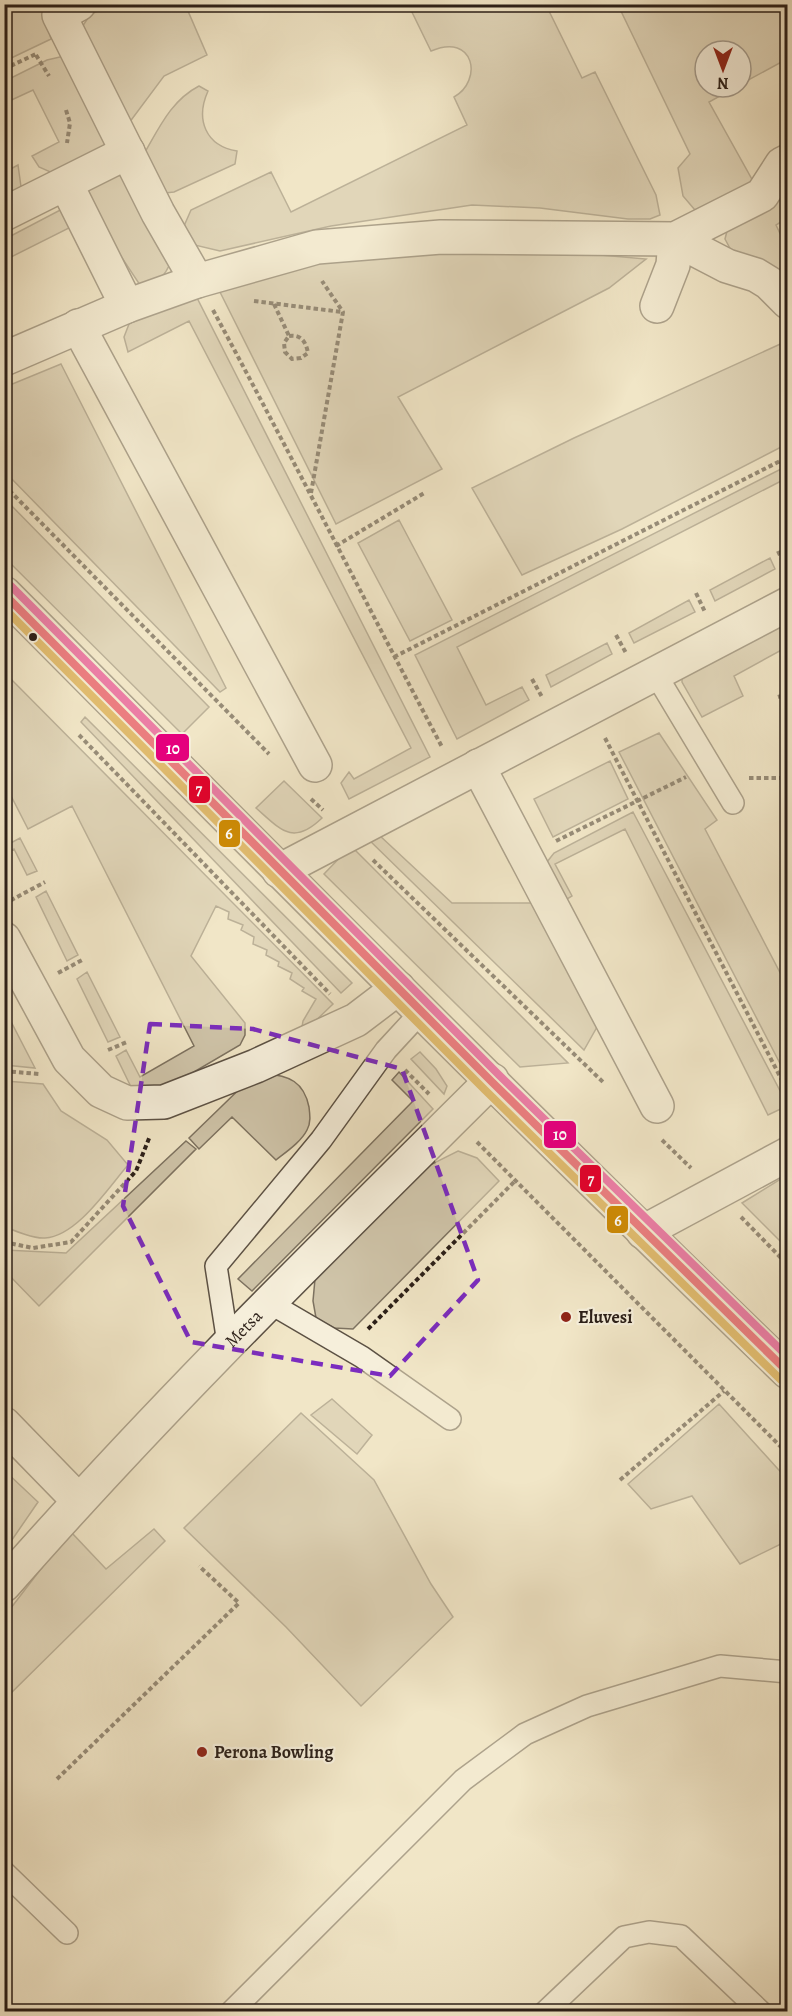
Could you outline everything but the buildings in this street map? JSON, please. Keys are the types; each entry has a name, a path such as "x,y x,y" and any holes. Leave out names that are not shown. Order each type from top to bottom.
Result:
{"street":[{"path":"79,4 59,15 158,213 197,281"},
{"path":"4,214 128,152"},
{"path":"675,239 762,195 782,164 788,161"},
{"path":"66,184 127,306"},
{"path":"4,359 127,306 197,281 317,247 441,237 675,239 728,266 756,274 788,302"},
{"path":"657,306 673,266 675,239"},
{"path":"78,326 310,778"},
{"path":"4,593 279,871 643,1232 788,1372"},
{"path":"279,871 590,708 642,666 788,604"},
{"path":"468,772 526,856 657,1121"},
{"path":"4,939 69,1059 101,1091 127,1103 164,1102 256,1066 356,1020 398,988"},
{"name":"Metsa","path":"4,1585 78,1501 228,1342 492,1080"},
{"path":"643,1232 788,1154"},
{"path":"4,1424 78,1501"}],"lane":[{"path":"642,666 733,803"},
{"path":"228,1342 216,1266 321,1140 386,1050 422,1011"},
{"path":"268,1302 348,1349 450,1419"},
{"path":"231,2012 463,1780 525,1734 587,1706 720,1666 788,1672"},
{"path":"4,1872 67,1933"},
{"path":"545,2012 624,1937 649,1932 681,1936 761,2012"}],"path":[{"path":"36,55 53,83"},
{"path":"65,107 70,123 67,144"},
{"path":"197,281 311,493 394,657 468,772"},
{"path":"251,301 343,312 311,493"},
{"path":"274,303 289,336"},
{"path":"289,336 301,337 308,353 301,358 292,359 285,352 284,343 289,336"},
{"path":"394,657 788,457"},
{"path":"4,485 273,759"},
{"path":"336,546 426,492"},
{"path":"778,551 788,572"},
{"path":"696,593 708,617"},
{"path":"616,635 642,666"},
{"path":"532,679 545,703"},
{"path":"778,697 788,694"},
{"path":"590,708 788,1092"},
{"path":"526,856 710,766"},
{"path":"310,778 347,836 609,1089"},
{"path":"4,904 45,882"},
{"path":"4,1242 33,1248 71,1242 136,1172 164,1102"},
{"path":"657,1121 716,1192 788,1265"},
{"path":"348,1349 515,1181"},
{"path":"620,1480 724,1391"},
{"path":"57,1779 240,1604 199,1566"}],"highlighted area":[{"path":"150,1024 253,1029 402,1069 478,1280 390,1376 191,1342 123,1206"}],"shaded area":[{"path":"408,4 546,5 582,78 595,72 656,195 660,215 650,219 628,219 540,208 472,205 331,226 220,251 186,243 184,226 191,210 271,172 291,212 467,125 454,97 463,90 469,80 470,61 465,53 457,48 446,47 431,51"},
{"path":"5,5 42,5 51,39 5,61"},
{"path":"108,5 201,5 188,11 207,55 164,76 126,127 82,27 90,15"},
{"path":"618,5 787,5 787,59 753,77 753,39 693,39 693,99 714,99 709,102 754,183 695,210 683,196 678,168 690,154"},
{"path":"64,56 111,142 57,175 39,167 32,156 59,142 33,90 5,103 5,81 47,60"},
{"path":"199,86 208,91 203,112 206,130 218,144 237,151 235,164 174,192 165,193 145,152 174,106"},
{"path":"18,165 22,194 5,203 5,172"},
{"path":"113,174 122,176 171,261 160,278 142,288 91,211 87,189"},
{"path":"787,196 787,218 776,225 787,248 787,288 733,254 725,239 728,227"},
{"path":"64,208 73,226 5,260 5,239"},
{"path":"509,247 646,259 609,288 398,397 442,469 336,524 216,284 337,260"},
{"path":"186,293 196,296 430,757 349,799 341,783 349,772 354,779 411,748 189,321 128,352 124,337 129,324"},
{"path":"787,341 787,444 622,529 522,575 472,488 574,438"},
{"path":"61,364 226,688 220,692 5,472 5,387"},
{"path":"787,466 787,478 457,647 486,705 522,687 529,700 457,739 415,655"},
{"path":"4,498 209,707 182,734 5,558"},
{"path":"399,520 452,620 410,641 358,543"},
{"path":"770,558 775,569 715,601 710,590"},
{"path":"689,600 695,612 634,643 629,633"},
{"path":"787,614 787,647 734,676 743,696 702,717 682,682 682,676"},
{"path":"607,643 612,654 551,687 546,675"},
{"path":"4,672 333,1004 306,1030 302,1027 303,1021 316,999 302,991 304,988 290,979 292,973 278,966 279,962 266,955 267,950 253,944 254,937 241,930 243,925 228,919 229,912 216,906 191,956 245,1023 245,1035 240,1045 165,1089 133,1091 116,1056 126,1050 140,1077 194,1046 72,806 28,829 5,784"},
{"path":"85,717 352,983 341,993 81,722"},
{"path":"659,733 717,820 705,829 787,986 787,1077 619,752"},
{"path":"610,761 628,799 553,837 534,799"},
{"path":"284,781 322,818 312,827 295,833 288,832 256,808"},
{"path":"633,812 787,1106 768,1115 625,829 555,864 572,896 564,901 547,862 554,853"},
{"path":"364,835 379,835 452,903 532,903 597,1027 584,1050"},
{"path":"20,838 37,871 27,875 14,849 5,854 5,846"},
{"path":"351,846 568,1063 520,1067 324,874"},
{"path":"46,891 78,955 67,961 36,897"},
{"path":"87,972 120,1037 108,1042 77,979"},
{"path":"5,1010 35,1068 5,1065"},
{"path":"420,1052 436,1069 447,1086 444,1094 411,1059"},
{"path":"399,1072 433,1109 252,1291 238,1279 413,1101 392,1080"},
{"path":"265,1074 288,1078 299,1086 307,1098 310,1119 301,1139 276,1160 232,1117 199,1149 189,1138 254,1075"},
{"path":"5,1081 43,1084 61,1111 107,1140 128,1165 80,1220 57,1235 45,1238 36,1237 5,1226"},
{"path":"186,1141 196,1149 39,1306 5,1271 5,1250 66,1253"},
{"path":"458,1151 477,1158 499,1181 353,1329 334,1328 316,1318 313,1301 315,1279 430,1165"},
{"path":"787,1175 787,1248 742,1203"},
{"path":"332,1399 372,1435 357,1454 311,1415"},
{"path":"719,1404 787,1479 787,1541 740,1564 692,1496 651,1509 628,1484"},
{"path":"301,1413 374,1480 431,1584 453,1617 361,1706 286,1627 184,1528"},
{"path":"5,1471 38,1502 5,1550"},
{"path":"154,1529 165,1541 5,1699 4,1617 70,1531 106,1569"}],"transit line":[{"name":"10","path":"11,586 499,1075 788,1357"},
{"name":"7","path":"4,594 492,1082 788,1372"},
{"name":"6","path":"4,608 485,1090 781,1380"}],"place":[{"name":"Eluvesi","path":"566,1317"},
{"name":"Perona Bowling","path":"202,1752"}]}
